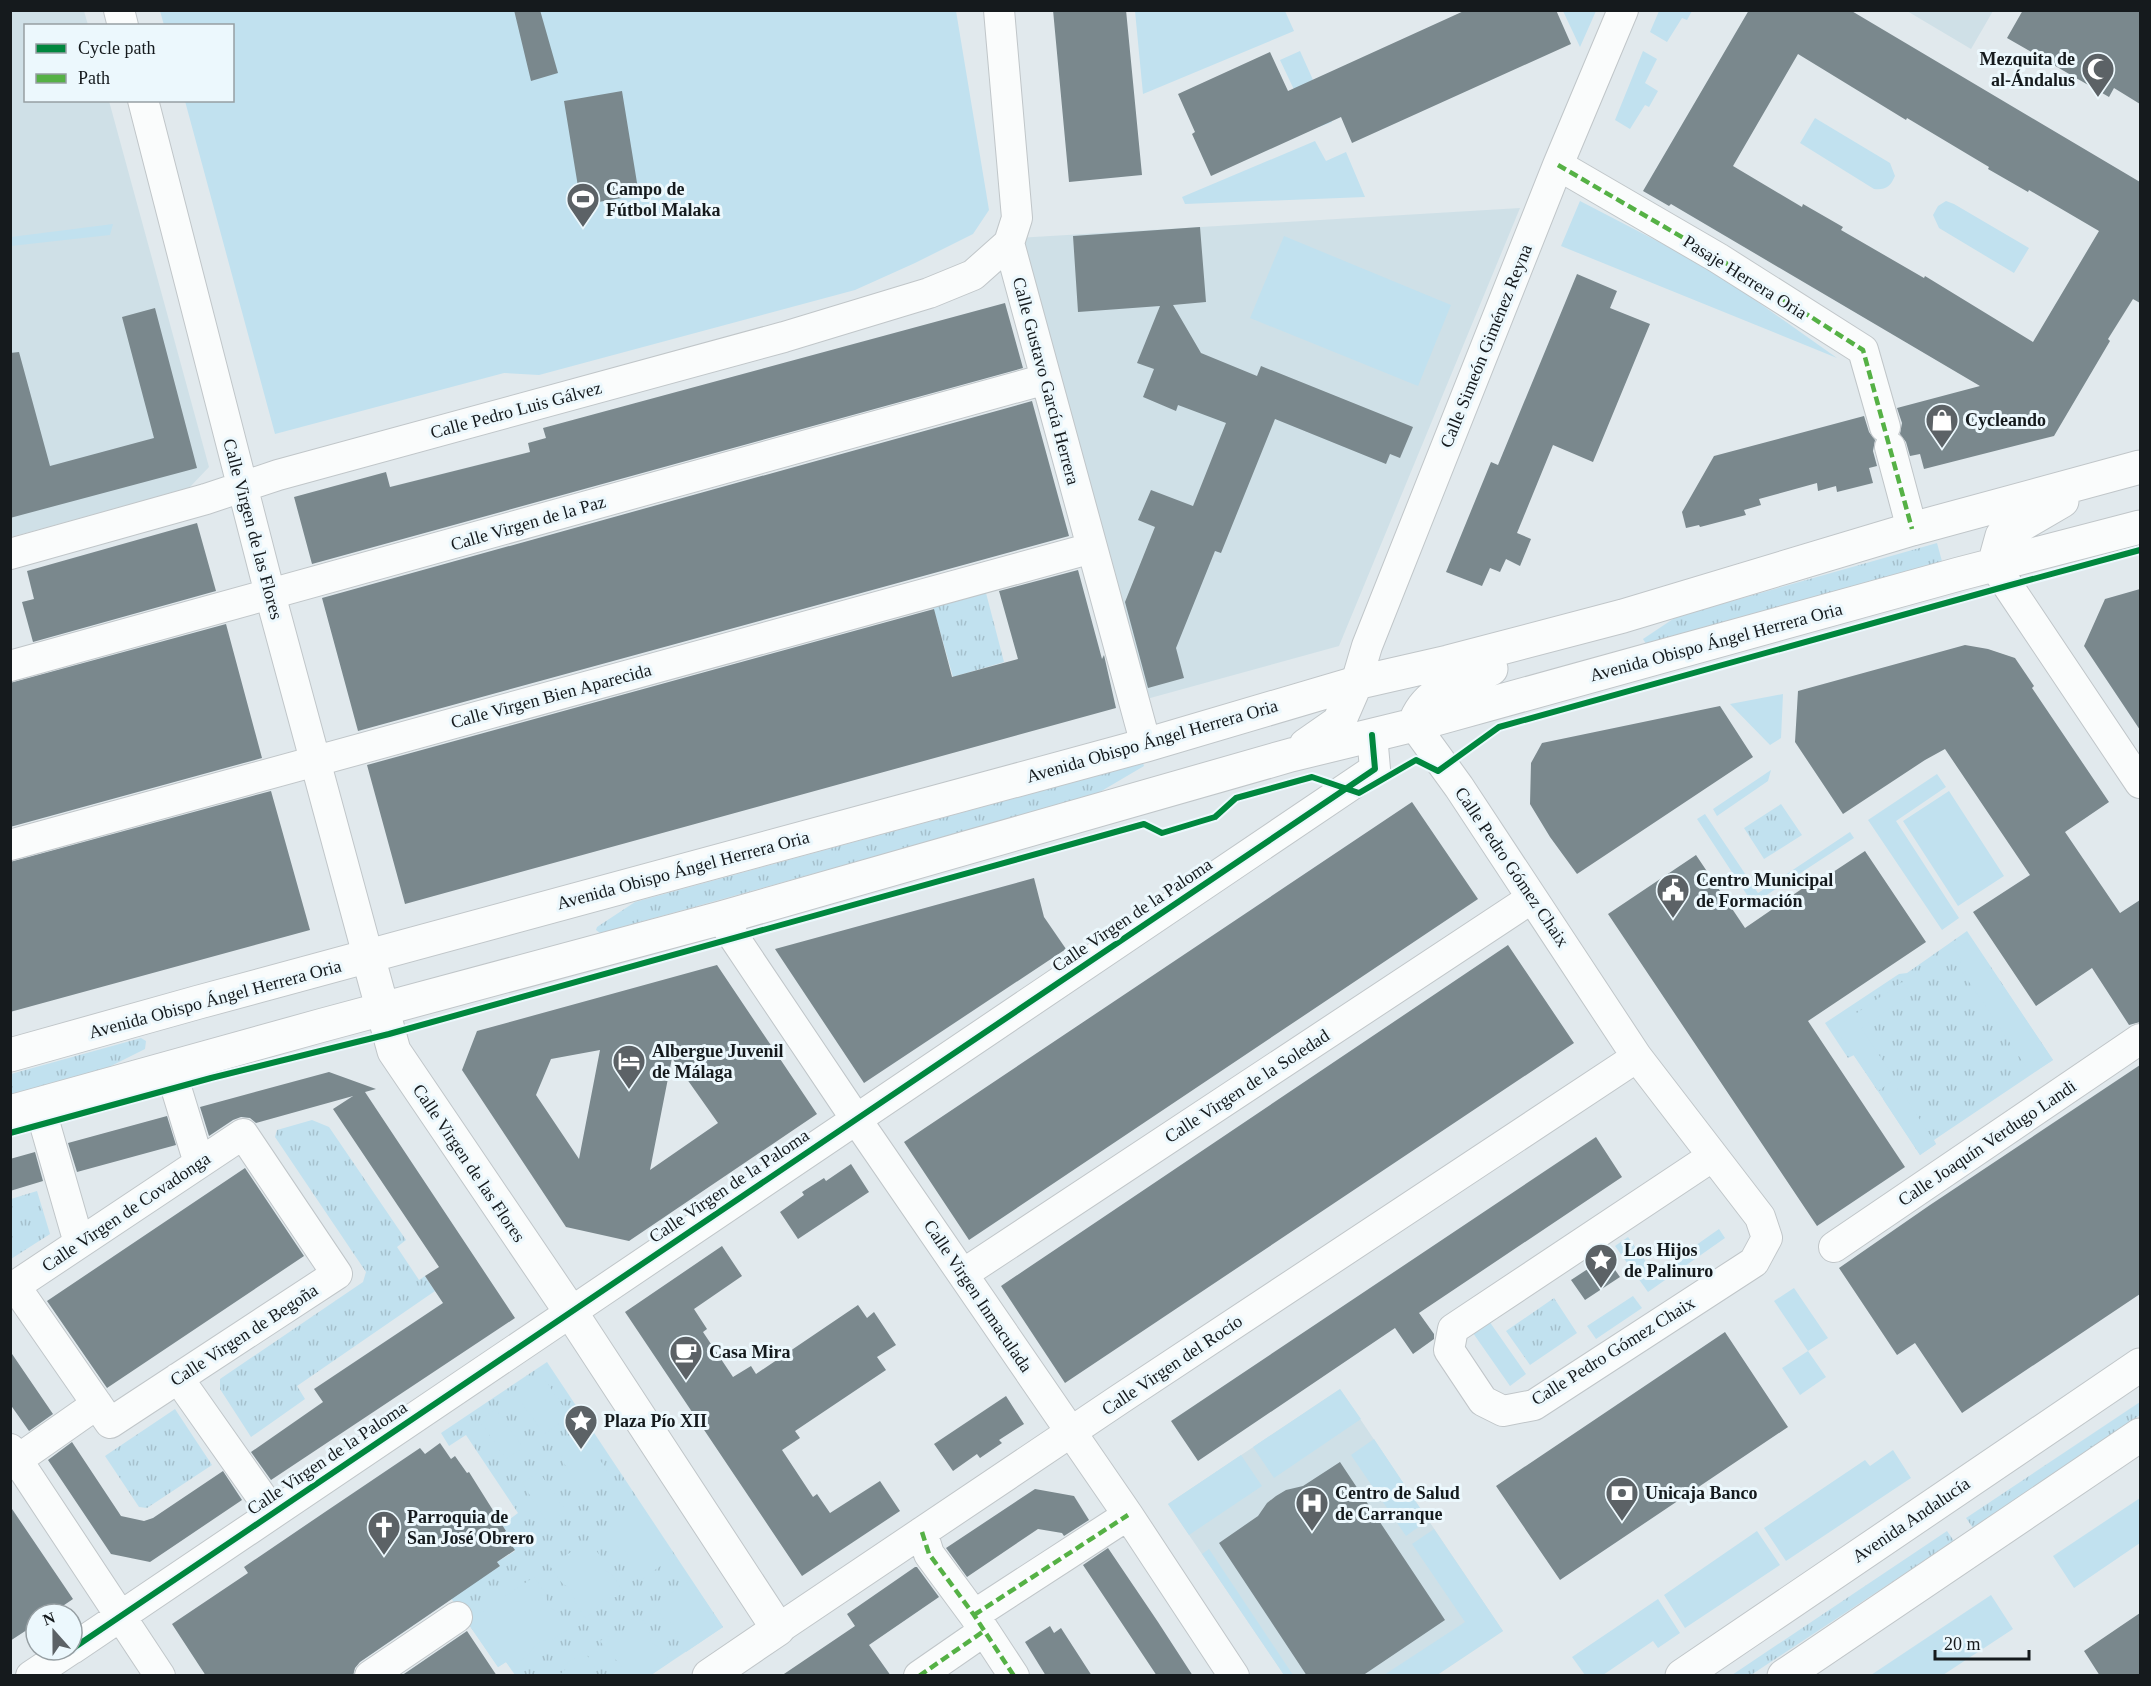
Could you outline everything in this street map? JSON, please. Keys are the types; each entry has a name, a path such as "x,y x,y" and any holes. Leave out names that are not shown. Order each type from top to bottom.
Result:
{"main road":[{"name":"Avenida Obispo Ángel Herrera Oria","path":"10,1055 1146,745 1356,683 1556,634 1912,529 2140,467"},
{"path":"1994,566 2002,536 2105,477"},
{"name":"Avenida Obispo Ángel Herrera Oria","path":"25,1108 720,918 1291,755 1414,725 2140,527"},
{"path":"1414,725 1418,713 1434,694 1511,660 1556,634"},
{"name":"Avenida Obispo Ángel Herrera Oria","path":"1291,755 1339,722 1356,683"},
{"path":"1356,683 1372,735"},
{"name":"Calle Virgen de las Flores","path":"368,956 394,1051 570,1311"},
{"path":"570,1311 778,1629"},
{"name":"Avenida Andalucía","path":"1682,1676 2138,1366"},
{"path":"1784,1676 2140,1435"},
{"name":"Calle Virgen del Rocío","path":"709,1676 778,1629"}],"street":[{"path":"999,10 1017,218 1009,243"},
{"name":"Calle Simeón Giménez Reyna","path":"1356,683 1367,646 1558,165 1623,10"},
{"name":"Calle Virgen de las Flores","path":"143,102 270,594 368,956"},
{"name":"Pasaje Herrera Oria","path":"1558,165 1718,258 1863,350 1912,529"},
{"name":"Calle Gustavo García Herrera","path":"1009,243 1146,745"},
{"name":"Calle Pedro Luis Gálvez","path":"10,554 206,499 278,475 784,337 929,293 973,275 1009,243"},
{"name":"Calle Virgen de la Paz","path":"10,666 1046,379"},
{"name":"Calle Virgen Bien Aparecida","path":"10,844 1092,548"},
{"path":"1994,566 2140,783"},
{"name":"Calle Pedro Gómez Chaix","path":"1414,725 1458,787 1637,1057 1760,1217 1767,1238 1754,1262 1534,1405 1503,1411 1483,1401 1449,1350 1453,1329 1713,1156"},
{"name":"Calle Virgen de la Paloma","path":"84,1640 1376,769 1372,735"},
{"name":"Calle Virgen de la Soledad","path":"963,1274 1532,898"},
{"name":"Calle Virgen Inmaculada","path":"720,918 1128,1515 1234,1676"},
{"name":"Calle Joaquín Verdugo Landi","path":"1834,1247 2140,1040"},
{"name":"Calle Virgen del Rocío","path":"778,1629 1637,1057"},
{"path":"171,1068 199,1163"},
{"path":"25,1108 79,1243"},
{"name":"Calle Virgen de Covadonga","path":"19,1310 15,1286 243,1134"},
{"name":"Calle Virgen de Begoña","path":"97,1404 110,1423 337,1274 243,1134"},
{"path":"19,1310 97,1404 13,1458 160,1676"},
{"path":"178,1378 273,1513"},
{"path":"919,1676 979,1623 1128,1515"},
{"path":"922,1532 929,1554 1014,1676"},
{"path":"370,1676 457,1617"},
{"name":"Calle Virgen de la Paloma","path":"31,1676 52,1662"}],"shaded area":[{"path":"11,11 84,11 88,24 24,24 24,102 109,102 209,467 189,488 11,537"},
{"path":"1907,11 1993,11 1971,49"},
{"path":"1520,208 1339,646 1143,700 1017,238"},
{"name":"Centro de Salud de Carranque","path":"1340,1389 1503,1631 1437,1675 1284,1675 1168,1504"}],"green space":[{"path":"1659,10 1692,11 1687,20 1682,18 1667,42 1650,32"},
{"name":"Campo de Fútbol Malaka","path":"160,11 956,11 989,210 973,234 855,290 539,375 504,373 275,434 185,102 234,102 234,24 164,24"},
{"path":"1135,11 1285,11 1294,31 1143,94"},
{"path":"1563,11 1596,11 1580,47"},
{"path":"1300,51 1332,122 1319,127 1305,96 1298,98 1280,60"},
{"path":"1643,51 1657,59 1645,83 1658,91 1649,107 1645,105 1630,129 1615,120"},
{"path":"1815,118 1890,163 1895,176 1889,185 1882,189 1874,189 1800,143"},
{"path":"1315,141 1326,161 1346,152 1365,197 1185,204 1182,197"},
{"path":"1580,201 1711,269 1837,358 1561,246"},
{"path":"1946,201 2029,248 2014,273 1939,228 1933,215 1938,206"},
{"path":"113,224 110,235 11,246 11,237"},
{"path":"1284,236 1451,305 1418,386 1250,318"},
{"path":"1937,543 1943,565 1648,647 1643,639 1676,617"},
{"path":"986,593 1004,662 953,677 933,607"},
{"path":"1783,694 1781,738 1770,745 1730,704"},
{"path":"1143,763 1144,766 1093,796 600,933 596,930 597,927 635,902"},
{"path":"1771,770 1768,781 1717,816 1713,809"},
{"path":"1937,774 1946,787 1896,821 1959,918 1942,930 1868,820"},
{"path":"1949,791 2004,876 1958,906 1903,821"},
{"path":"1781,804 1802,835 1764,859 1744,828"},
{"path":"1705,814 1758,893 1850,832 1854,838 1753,904 1697,819"},
{"path":"1967,931 2053,1060 1934,1140 1936,1144 1920,1155 1854,1055 1848,1058 1825,1023 1899,974 1907,973"},
{"path":"1971,938 2053,1060 2031,1074 1957,964 1962,961 1954,949"},
{"path":"1902,982 1911,994 1861,1028 1895,1079 1878,1091 1835,1028"},
{"path":"141,1038 146,1041 145,1049 101,1071 11,1095 11,1074"},
{"path":"1899,1088 1936,1144 1920,1155 1883,1099"},
{"path":"312,1120 329,1127 406,1240 397,1247 419,1280 425,1276 435,1291 297,1386 305,1399 251,1437 220,1389 220,1379 363,1282 366,1272 275,1137 277,1130"},
{"path":"37,1191 50,1234 11,1259 11,1199"},
{"path":"1719,1229 1725,1238 1648,1292 1615,1246 1628,1237 1655,1274"},
{"path":"1794,1288 1828,1338 1808,1351 1774,1301"},
{"path":"1633,1296 1642,1308 1596,1339 1587,1326"},
{"path":"1554,1298 1577,1333 1530,1365 1506,1331"},
{"path":"1489,1321 1526,1374 1510,1386 1473,1333"},
{"path":"1808,1351 1826,1377 1800,1395 1782,1368"},
{"path":"547,1362 723,1627 651,1675 515,1675 506,1662 498,1667 451,1598 500,1566 497,1562 515,1551 503,1533 506,1531 502,1525 518,1513 466,1435 449,1446 441,1433"},
{"path":"543,1377 570,1416 544,1434 516,1395"},
{"path":"1340,1389 1361,1419 1274,1478 1253,1447"},
{"path":"2140,1402 2140,1415 1973,1528 1966,1518"},
{"path":"175,1409 212,1465 147,1508 139,1507 105,1456"},
{"path":"496,1409 523,1448 506,1459 479,1420"},
{"path":"1374,1439 1428,1520 1406,1536 1351,1455"},
{"path":"586,1440 613,1479 586,1497 560,1457"},
{"path":"1893,1450 1911,1478 1786,1561 1764,1528 1865,1460 1870,1466"},
{"path":"1241,1455 1262,1486 1189,1535 1168,1504"},
{"path":"539,1472 566,1511 548,1523 522,1483"},
{"path":"2140,1498 2140,1543 2074,1588 2053,1556"},
{"path":"641,1506 675,1556 639,1581 628,1565 627,1552 616,1546 605,1530"},
{"path":"1434,1529 1503,1631 1437,1675 1384,1675 1465,1622 1412,1544"},
{"path":"1757,1531 1780,1565 1685,1628 1664,1595"},
{"path":"1947,1531 1954,1541 1751,1675 1732,1675"},
{"path":"589,1540 600,1556 602,1568 612,1575 624,1592 616,1597 603,1599 595,1611 585,1618 575,1602 572,1590 562,1583 550,1566"},
{"path":"1209,1549 1293,1675 1284,1675 1202,1554"},
{"path":"534,1577 546,1594 548,1606 558,1613 569,1629 550,1641 542,1641 527,1656 510,1667 506,1662 498,1667 467,1622"},
{"path":"691,1580 723,1627 686,1652 676,1637 675,1625 664,1620 654,1604"},
{"path":"1991,1595 2013,1629 1943,1675 1871,1675"},
{"path":"1658,1599 1680,1633 1658,1648 1653,1641 1603,1675 1585,1675 1572,1657"},
{"path":"639,1614 649,1630 651,1642 661,1649 670,1662 651,1675 624,1675 620,1663 612,1657 600,1641 627,1629 631,1620"},
{"path":"584,1651 595,1667 595,1675 559,1675 565,1670 566,1664"}],"building":[{"path":"514,10 540,10 558,73 531,81"},
{"path":"1053,10 1126,10 1142,175 1069,182"},
{"path":"1466,10 1556,10 1571,44 1352,143 1341,117 1211,176 1192,134 1195,132 1178,94 1270,52 1288,91"},
{"path":"1749,10 1850,10 2140,182 2140,303 2133,299 2054,436 1924,469 1920,454 1910,456 1906,442 1900,434 1902,423 1897,408 1980,386 1671,204 1669,206 1643,191","holes":["1798,54 1906,120 1907,118 1989,167 1988,169 2099,231 2033,342 1925,276 1924,278 1841,230 1843,227 1803,204 1802,207 1733,166"]},
{"path":"2023,10 2140,10 2140,104 2114,88 2109,97 2007,38"},
{"path":"622,91 639,195 581,205 564,101"},
{"path":"1200,227 1206,302 1173,305 1201,353 1257,376 1261,366 1413,427 1400,458 1390,454 1386,464 1275,419 1221,553 1215,551 1176,648 1184,678 1148,688 1125,602 1155,527 1138,520 1151,490 1193,506 1226,423 1178,405 1176,411 1143,397 1154,369 1137,363 1160,306 1078,312 1073,236"},
{"path":"1577,274 1617,291 1610,308 1650,324 1593,462 1553,445 1517,533 1531,539 1520,566 1506,559 1500,572 1490,568 1482,586 1446,572 1491,462 1498,465"},
{"path":"1005,303 1023,368 312,564 294,497 386,472 390,487 530,452 528,443 546,438 543,428"},
{"path":"155,308 197,468 10,518 10,353 19,352 50,466 154,438 122,317"},
{"path":"1032,401 1069,536 358,731 322,598"},
{"path":"1864,416 1869,432 1875,440 1873,451 1877,466 1869,468 1873,483 1837,492 1836,486 1818,491 1817,483 1759,499 1761,505 1744,510 1746,515 1700,527 1699,525 1686,528 1682,512 1714,456"},
{"path":"197,523 216,591 33,642 22,602 34,599 27,571"},
{"path":"1078,570 1102,659 1104,655 1116,708 405,904 367,765 934,609 952,677 1018,659 999,591"},
{"path":"2140,589 2140,730 2084,646 2105,599"},
{"path":"226,624 262,758 10,827 10,683"},
{"path":"1965,645 1988,649 2015,658 2034,686 2032,688 2109,802 2065,832 2120,913 2140,900 2140,1022 2129,1025 2092,968 2036,1006 1973,912 2030,875 1945,749 1843,814 1795,742 1798,691"},
{"path":"1720,706 1753,757 1577,874 1530,804 1531,763 1542,743"},
{"path":"271,791 310,930 10,1012 10,862"},
{"path":"1412,802 1478,899 969,1240 904,1142"},
{"path":"1865,851 1926,942 1808,1021 1905,1167 1817,1226 1608,914 1696,855 1745,928 1822,875 1824,878"},
{"path":"1034,878 1044,917 1066,949 864,1083 775,949"},
{"path":"1508,945 1574,1043 1065,1383 1001,1286"},
{"path":"717,965 817,1114 629,1241 566,1227 462,1070 477,1031","holes":["600,1050 579,1159 536,1095 551,1059","672,1058 718,1123 650,1170"]},
{"path":"2140,1065 2140,1294 1962,1413 1915,1343 1897,1355 1839,1268"},
{"path":"329,1072 376,1089 365,1092 515,1318 271,1480 251,1452 323,1402 314,1389 443,1303 425,1276 439,1267 333,1109 353,1096 256,1123 250,1118 241,1117 209,1136 200,1107"},
{"path":"167,1116 176,1145 77,1172 68,1143"},
{"path":"1596,1137 1622,1177 1419,1313 1434,1334 1434,1339 1413,1354 1395,1328 1198,1461 1171,1421"},
{"path":"35,1152 43,1181 10,1191 10,1159"},
{"path":"851,1164 869,1192 798,1239 780,1212 804,1195 802,1192 824,1178 826,1181"},
{"path":"245,1168 304,1256 107,1388 47,1301"},
{"path":"722,1246 742,1276 694,1309 707,1329 703,1332 733,1377 751,1366 756,1374 858,1305 867,1318 874,1312 896,1345 877,1357 886,1370 795,1431 800,1438 782,1450 813,1497 817,1494 830,1513 880,1481 900,1511 802,1576 625,1312"},
{"path":"1606,1257 1620,1277 1585,1300 1571,1280"},
{"path":"1725,1332 1788,1427 1560,1580 1496,1486"},
{"path":"10,1351 53,1414 29,1431 10,1404"},
{"path":"1006,1396 1024,1424 999,1440 1002,1443 980,1458 977,1454 953,1471 934,1444"},
{"path":"72,1442 121,1516 144,1521 153,1518 223,1471 242,1500 150,1562 111,1554 48,1460"},
{"name":"Parroquia de San José Obrero","path":"440,1443 451,1459 455,1456 467,1473 469,1472 506,1531 503,1533 515,1550 497,1562 500,1566 360,1662 353,1676 206,1676 172,1624 248,1573 244,1567 325,1512 420,1448 425,1454"},
{"path":"1340,1462 1445,1620 1362,1676 1307,1676 1219,1543 1258,1516 1267,1503 1276,1496 1286,1490 1303,1486"},
{"path":"1035,1489 1074,1496 1089,1520 1064,1536 1062,1533 1038,1529 967,1577 946,1548"},
{"path":"10,1506 73,1599 69,1602 24,1602 24,1632 10,1641"},
{"path":"1108,1548 1193,1676 1157,1676 1083,1565"},
{"path":"915,1567 939,1597 869,1645 891,1676 781,1676 855,1626 847,1614"},
{"path":"2140,1613 2140,1676 2100,1676 2084,1651"},
{"path":"1050,1626 1054,1633 1061,1628 1092,1676 1046,1676 1025,1642"},
{"path":"467,1631 497,1676 401,1676"}],"marked path":[{"path":"1558,165 1718,258 1863,350 1912,529"},
{"path":"974,1615 1128,1515"},
{"path":"922,1532 929,1554 974,1615 1014,1676"},
{"path":"919,1676 984,1631"}],"cycle path":[{"path":"10,1133 211,1078 389,1034 1144,824 1162,833 1215,817 1236,798 1312,777 1359,793 1416,760 1438,771 1499,727 2140,550"},
{"path":"84,1641 1375,769 1372,735"}],"place":[{"name":"Mezquita de al-Ándalus","path":"2098,98"},
{"name":"Campo de Fútbol Malaka","path":"583,228"},
{"name":"Cycleando","path":"1942,449"},
{"name":"Centro Municipal de Formación","path":"1673,919"},
{"name":"Albergue Juvenil de Málaga","path":"629,1090"},
{"name":"Los Hijos de Palinuro","path":"1601,1289"},
{"name":"Casa Mira","path":"686,1381"},
{"name":"Plaza Pío XII","path":"581,1450"},
{"name":"Unicaja Banco","path":"1622,1522"},
{"name":"Centro de Salud de Carranque","path":"1312,1532"},
{"name":"Parroquia de San José Obrero","path":"384,1556"}]}
